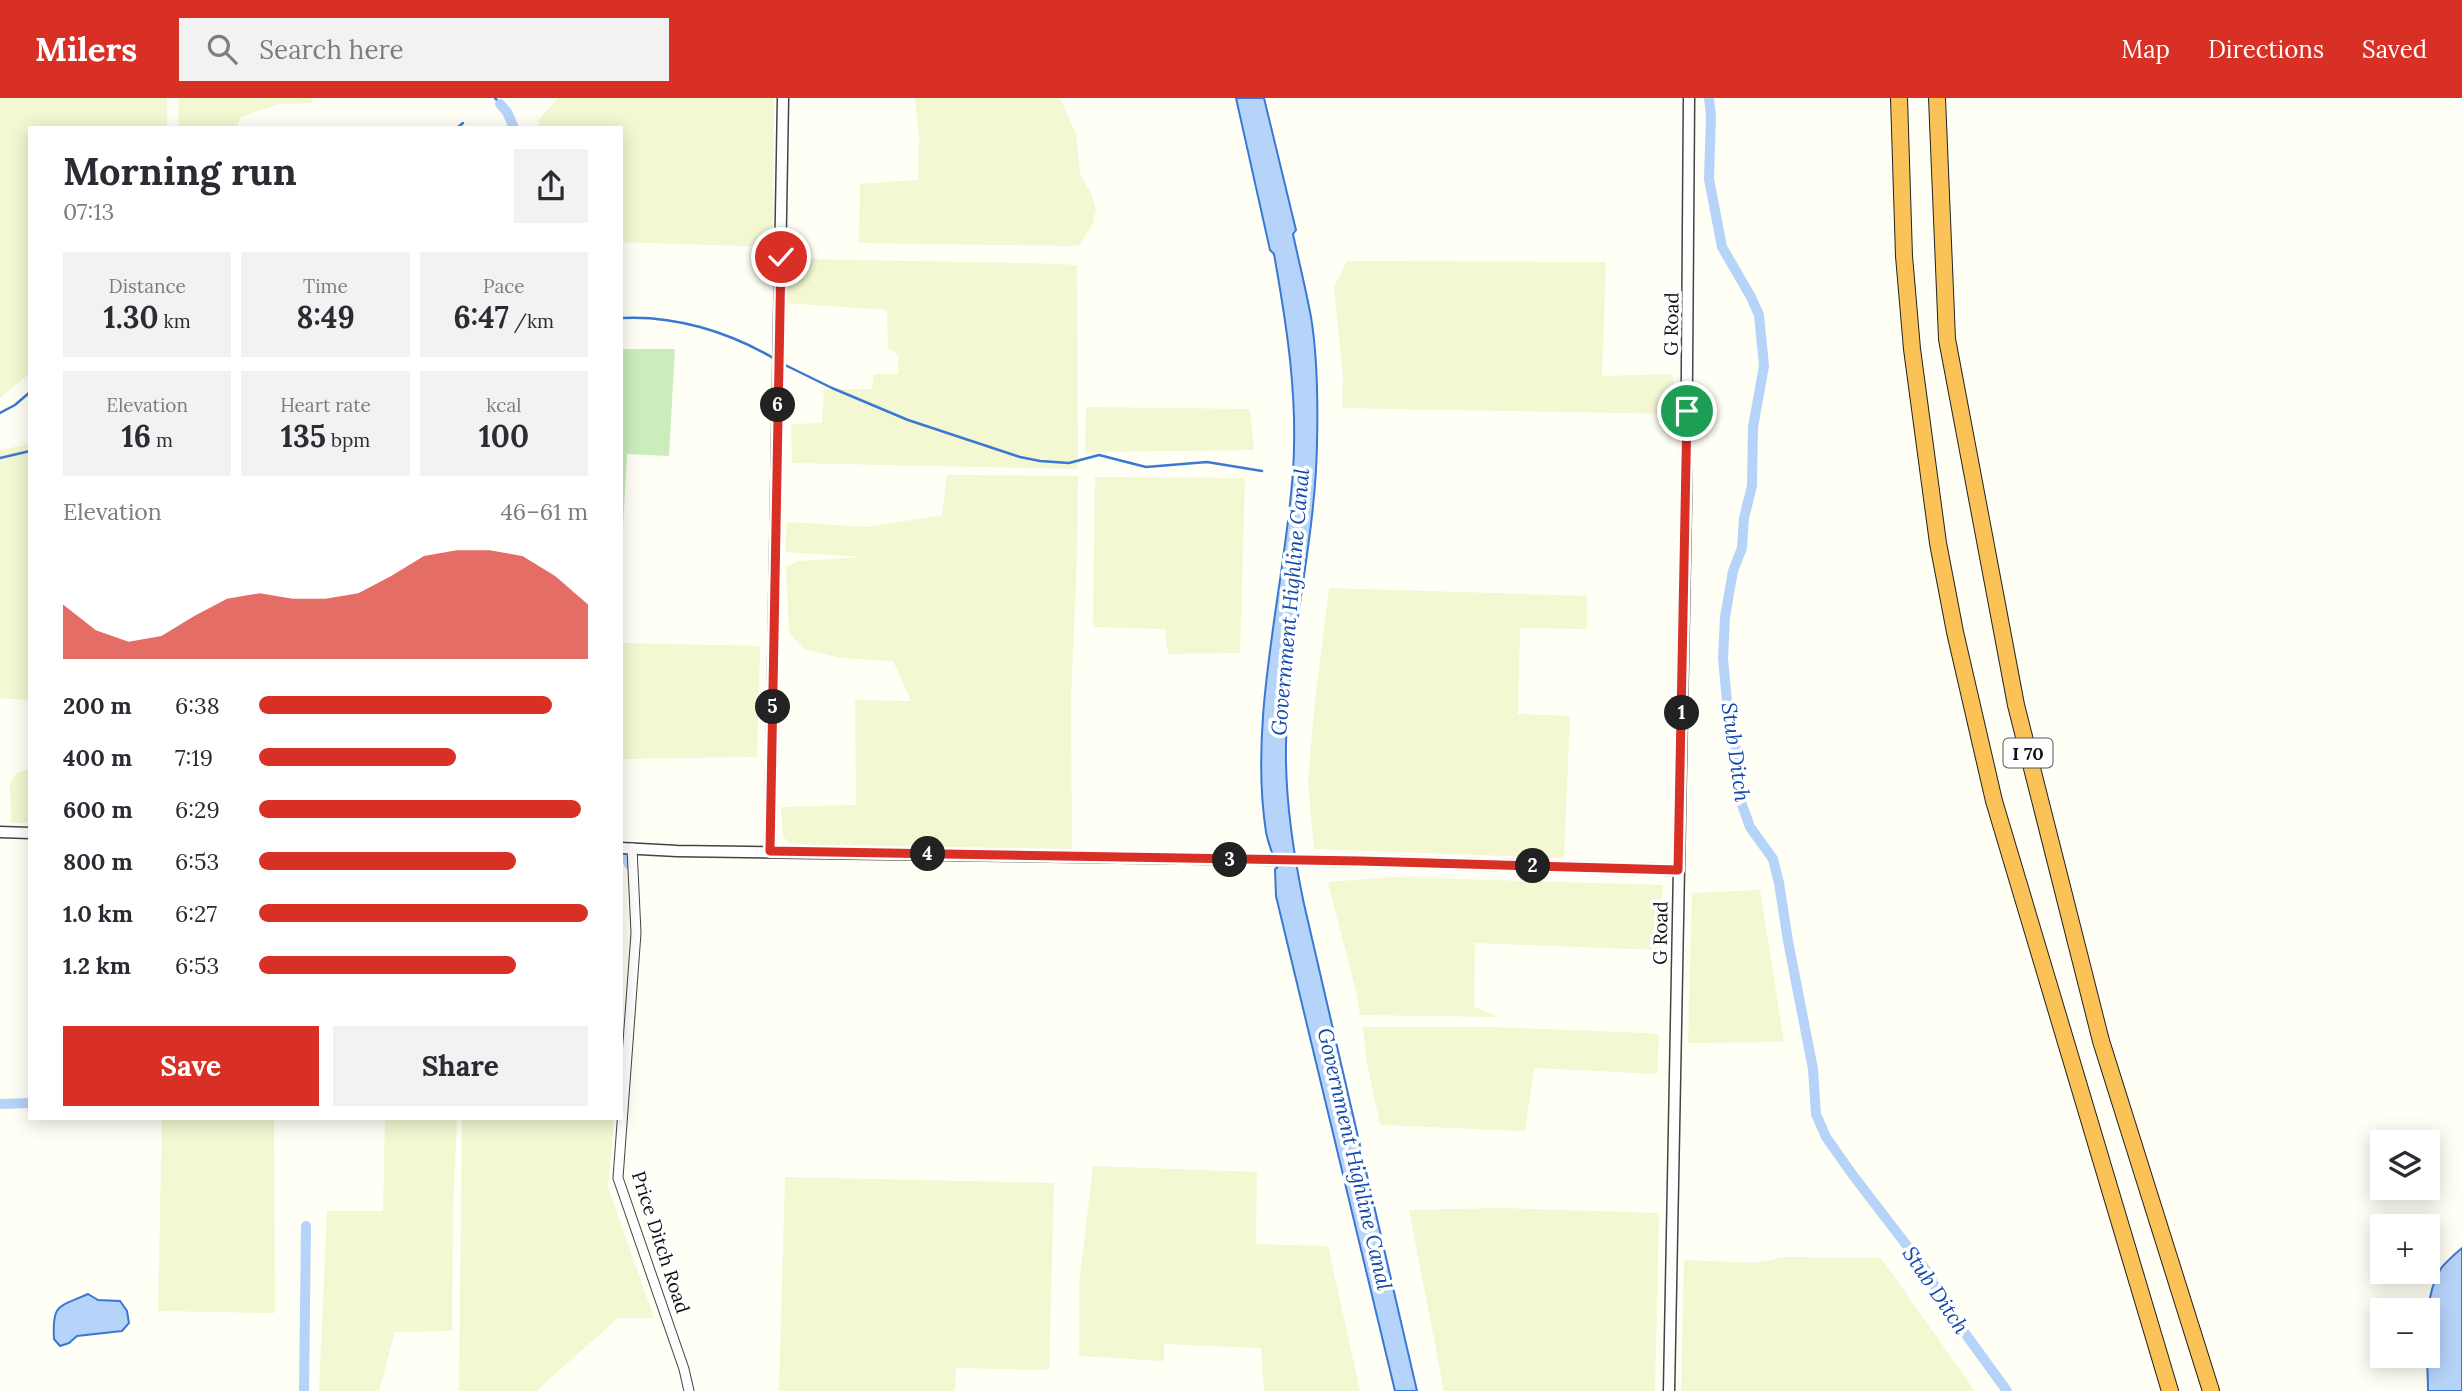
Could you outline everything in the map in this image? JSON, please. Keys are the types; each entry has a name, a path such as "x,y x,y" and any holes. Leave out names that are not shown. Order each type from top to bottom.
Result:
{"highway":[{"name":"I 70","path":"1899,98 1904,256 1912,349 1936,530 1955,632 1994,802 2170,1391"},
{"name":"I 70","path":"1937,98 1947,339 2016,705 2101,1041 2211,1391"}],"street":[{"path":"770,851 783,98"},
{"name":"G Road","path":"1669,1391 1686,514 1689,98"},
{"path":"0,832 28,833"},
{"path":"627,848 1678,870"},
{"name":"Price Ditch Road","path":"623,1110 636,933 627,848"},
{"name":"Price Ditch Road","path":"622,1120 618,1178 690,1391"}],"green space":[{"path":"0,98 167,98 167,126 28,126 28,375 0,398"},
{"path":"179,98 312,98 312,103 280,104 240,117 238,126 178,126"},
{"path":"558,98 774,98 773,247 623,242 623,126 539,126 538,121"},
{"path":"915,98 1060,98 1076,134 1080,174 1091,193 1096,209 1092,226 1078,246 859,243 860,184 918,180 919,137"},
{"path":"801,259 1077,266 1078,469 792,463 791,424 822,423 824,389 872,389 874,374 898,374 898,355 888,348 887,310 785,303 786,265"},
{"path":"1347,261 1606,262 1602,376 1673,374 1674,414 1342,408 1343,376 1334,287"},
{"path":"623,349 675,349 669,456 627,454 623,528"},
{"path":"1086,407 1250,409 1254,450 1085,452"},
{"path":"28,444 28,700 0,698 0,450"},
{"path":"947,475 1078,476 1071,700 1072,849 790,845 783,836 781,807 856,805 855,700 911,701 893,661 841,658 804,649 789,633 786,567 798,561 864,557 785,552 787,522 868,527 942,515"},
{"path":"1095,477 1245,478 1240,653 1168,654 1165,629 1093,627"},
{"path":"1329,588 1587,596 1587,629 1520,628 1518,714 1570,716 1564,858 1314,849 1308,782"},
{"path":"623,643 760,646 757,757 623,759"},
{"path":"28,770 28,823 11,823 10,783 17,773"},
{"path":"1393,877 1663,885 1660,950 1475,943 1474,1007 1500,1017 1360,1015 1328,882"},
{"path":"1760,890 1784,1042 1688,1043 1692,893"},
{"path":"1363,1027 1493,1027 1647,1033 1659,1035 1657,1074 1534,1068 1525,1131 1380,1125"},
{"path":"162,1120 274,1120 275,1313 158,1311"},
{"path":"385,1120 457,1120 452,1331 395,1332 379,1391 319,1391 327,1211 383,1211"},
{"path":"462,1120 614,1120 608,1187 654,1318 618,1318 538,1391 459,1391"},
{"path":"1093,1166 1257,1172 1256,1244 1328,1246 1360,1391 1264,1391 1261,1348 1164,1344 1164,1361 1079,1356 1079,1285"},
{"path":"785,1177 1054,1183 1049,1370 956,1368 955,1391 779,1391"},
{"path":"1501,1208 1659,1213 1655,1391 1444,1391 1409,1210"},
{"path":"1785,1257 1881,1258 1975,1391 1681,1391 1684,1260 1756,1263"}],"water":[{"name":"Government Highline Canal","path":"1236,98 1264,98 1296,230 1293,234 1315,349 1315,483 1291,671 1286,746 1288,806 1293,845 1304,904 1417,1391 1395,1391 1276,896 1277,868 1266,832 1261,743 1293,471 1293,389 1274,254 1270,250"},
{"path":"2462,1248 2462,1391 2428,1391 2428,1368 2440,1368 2440,1298 2430,1298 2434,1284 2440,1284 2440,1271"},
{"path":"88,1294 98,1300 120,1301 127,1311 129,1323 122,1331 77,1336 60,1346 54,1339 56,1312 64,1304"}],"waterway":[{"path":"495,98 500,104"},
{"name":"Stub Ditch","path":"1709,98 1709,179 1722,247 1759,315 1764,366 1753,427 1752,486 1744,518 1742,548 1733,571 1725,617 1723,658 1728,713 1740,767 1740,799 1750,827 1773,859 1813,1069 1816,1114 1826,1137 1928,1273 1946,1307 2007,1391"},
{"path":"500,104 513,126"},
{"path":"459,126 463,123"},
{"path":"623,318 661,319 701,327 739,341 775,359"},
{"path":"783,364 908,420 1020,457 1069,463 1099,455 1146,467 1207,462 1262,471"},
{"path":"0,413 28,394"},
{"path":"0,458 28,451"},
{"path":"623,854 629,864"},
{"path":"0,1104 28,1103"},
{"path":"304,1391 306,1226"}],"route":[{"path":"781,257 770,851 1360,861 1678,870 1687,411"}]}
